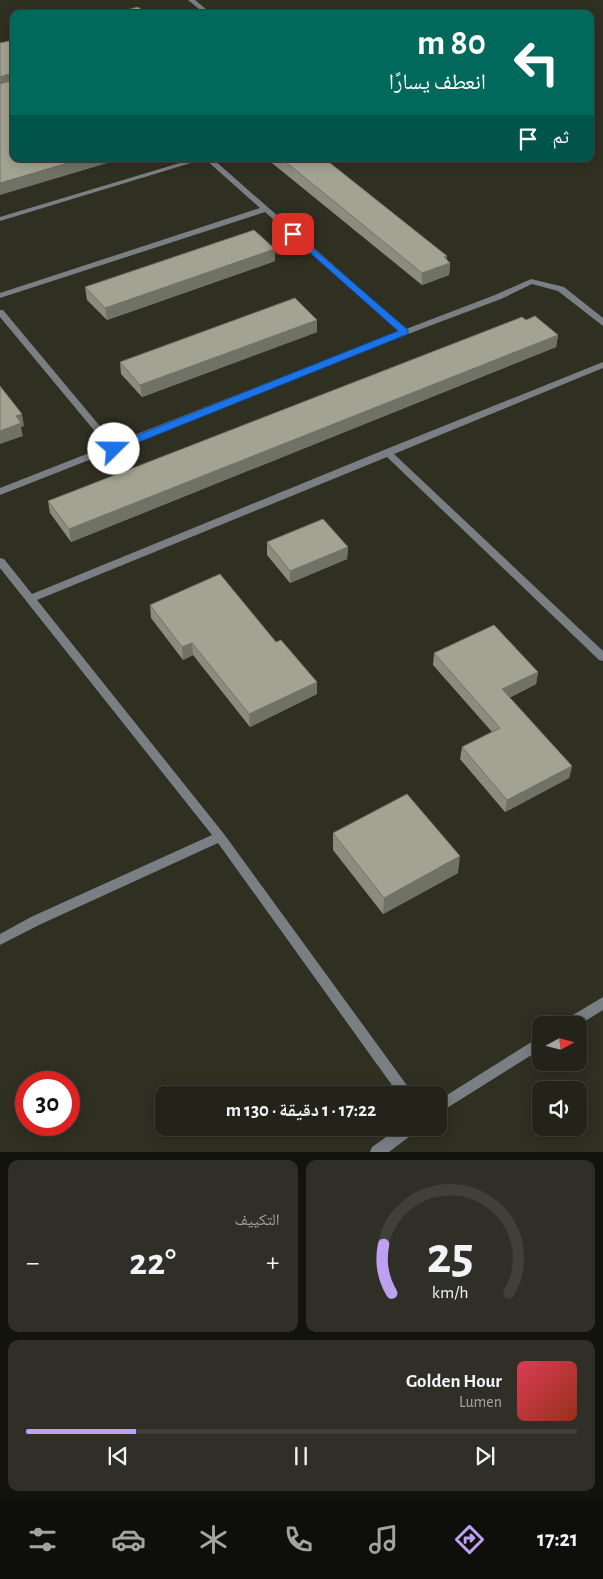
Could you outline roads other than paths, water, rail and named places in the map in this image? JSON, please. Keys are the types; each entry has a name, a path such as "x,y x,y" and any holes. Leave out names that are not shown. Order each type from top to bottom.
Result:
{"street":[{"path":"191,0 204,10"},
{"path":"0,219 190,162"},
{"path":"212,162 405,332"},
{"path":"0,296 266,209"},
{"path":"0,492 114,449 405,332 498,297 531,281 561,289 603,323"},
{"path":"0,312 114,449"},
{"path":"30,599 603,365"},
{"path":"386,452 603,657"},
{"path":"0,561 220,837 400,1086"},
{"path":"0,940 35,920 220,837"},
{"path":"582,1016 603,1003"},
{"path":"447,1101 532,1048"},
{"path":"377,1152 398,1136"}]}
